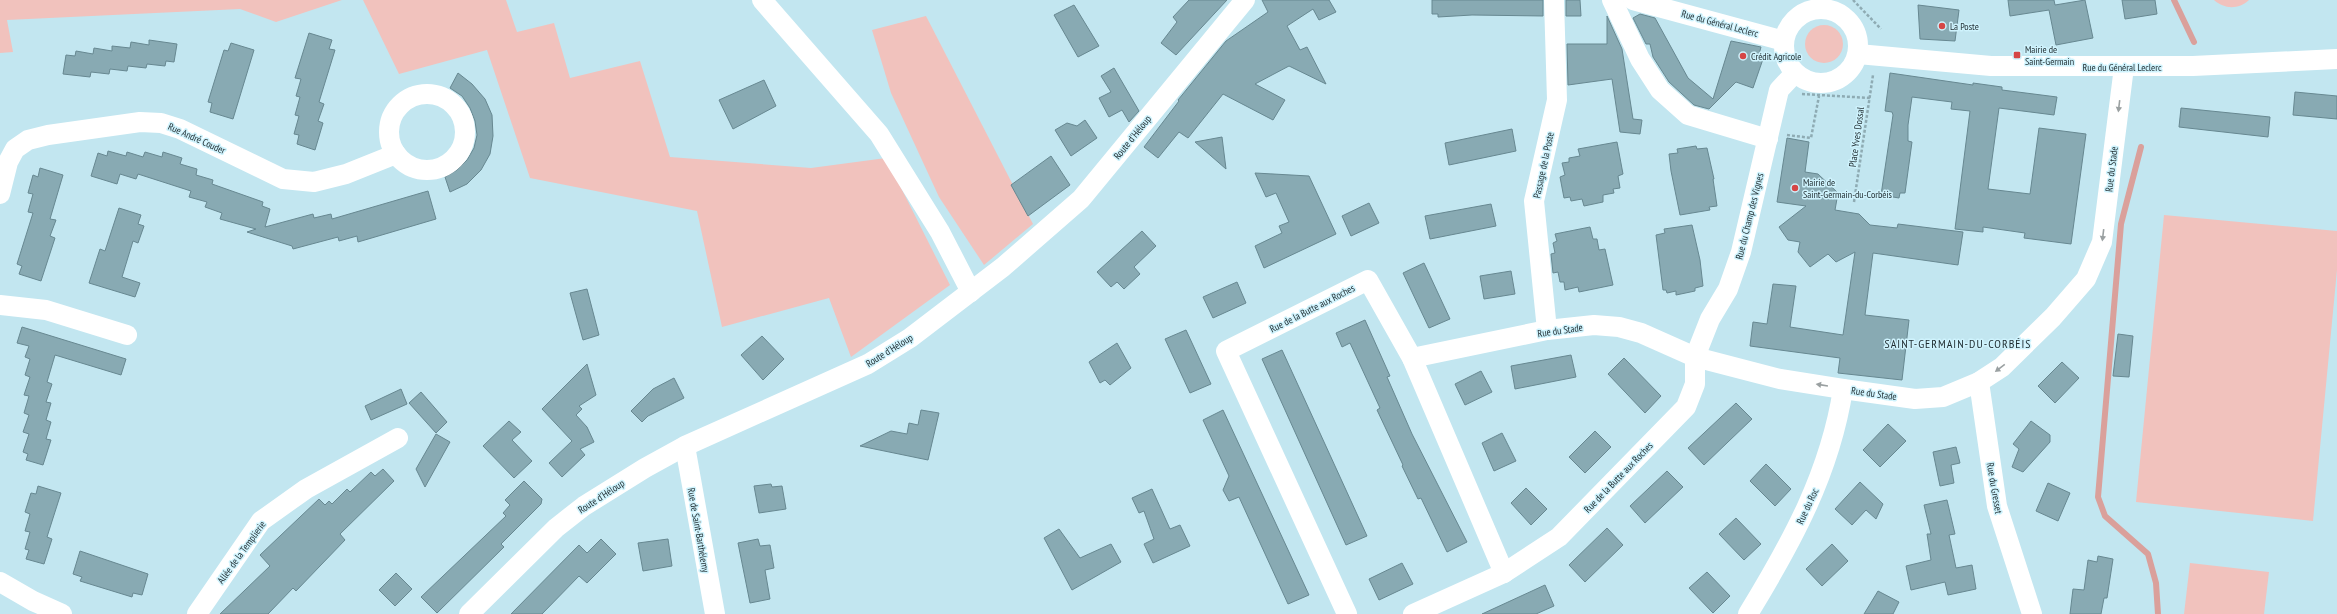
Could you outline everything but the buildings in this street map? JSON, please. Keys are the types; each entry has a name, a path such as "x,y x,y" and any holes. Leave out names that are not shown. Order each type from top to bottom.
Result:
{"street":[{"path":"762,0 879,134 940,232 971,292"},
{"name":"Route d'Héloup","path":"469,614 556,528 584,506 645,468 725,426 868,364 910,338 1003,267 1081,199 1244,0"},
{"name":"Passage de la Poste","path":"1547,330 1534,201 1557,100 1554,0"},
{"path":"1612,0 1640,59 1648,72 1660,90 1688,115 1770,133"},
{"name":"Rue du Général Leclerc","path":"1633,0 1784,41"},
{"path":"1801,6 1834,10 1849,21 1858,36 1858,54 1853,66 1844,76 1832,82 1819,84 1790,79 1784,41 1790,24 1801,6"},
{"name":"Rue du Général Leclerc","path":"1858,54 1991,66 2124,67 2337,59"},
{"name":"Rue du Stade","path":"1412,358 1547,330 1594,325 1620,327 1641,333 1695,357 1780,379 1843,389 1915,399 1943,396 1979,382 2002,367 2053,317 2086,280 2102,242 2124,67"},
{"name":"Rue du Champ des Vignes","path":"1695,357 1710,319 1728,289 1741,252 1779,90 1790,79"},
{"name":"Rue André Couder","path":"0,194 8,162 8,149 28,140 48,135 140,122 161,123 180,129 284,179 314,182 346,174 396,154"},
{"name":"Rue de la Butte aux Roches","path":"1347,614 1226,352 1368,280 1412,358 1504,573"},
{"path":"0,305 46,310 127,335"},
{"name":"Rue de la Butte aux Roches","path":"1413,614 1504,573 1559,537 1686,407 1695,384 1695,357"},
{"name":"Rue du Gresset","path":"1979,382 1997,506 2032,614"},
{"name":"Rue du Roc","path":"1748,614 1785,552 1815,493 1840,410 1843,389"},
{"name":"Allée de la Templierie","path":"197,614 261,521 306,488 398,438"},
{"name":"Rue de Saint-Barthélemy","path":"685,446 715,614"},
{"path":"0,582 30,608 62,614"}],"path":[{"path":"1853,0 1880,29"},
{"name":"Place Yves Dossal","path":"1854,202 1873,73 1876,69"},
{"name":"Place Yves Dossal","path":"1790,79 1791,92 1819,96 1870,98"},
{"path":"1770,133 1784,129 1782,135 1811,138 1819,96"}],"shaded area":[{"path":"0,0 342,0 276,22 240,9 7,20 13,52 0,53"},
{"path":"363,0 506,0 517,32 554,23 570,78 640,61 670,157 811,168 886,158 950,285 851,357 829,298 722,327 697,211 530,178 487,50 399,74"},
{"path":"2214,0 2249,0 2236,7 2227,7"},
{"path":"926,16 1033,224 984,265 939,197 891,93 872,30"},
{"path":"1820,25 1828,25 1838,30 1842,37 1842,51 1838,58 1828,63 1820,63 1810,58 1808,55 1805,48 1805,40 1810,30 1813,28"},
{"path":"2164,215 2337,231 2337,270 2313,521 2136,502"},
{"path":"2190,563 2269,572 2264,614 2184,614"}],"waterway":[{"path":"2174,0 2194,42"},
{"path":"2141,147 2121,224 2098,497 2105,516 2148,554 2156,583 2158,614"}],"place":[{"name":"La Poste","path":"1942,26"},
{"name":"Mairie de Saint-Germain","path":"2017,55"},
{"name":"Crédit Agricole","path":"1743,56"},
{"name":"Mairie de Saint-Germain-du-Corbéis","path":"1795,188"}],"district":[{"name":"SAINT-GERMAIN-DU-CORBÉIS","path":"1958,344"}]}
